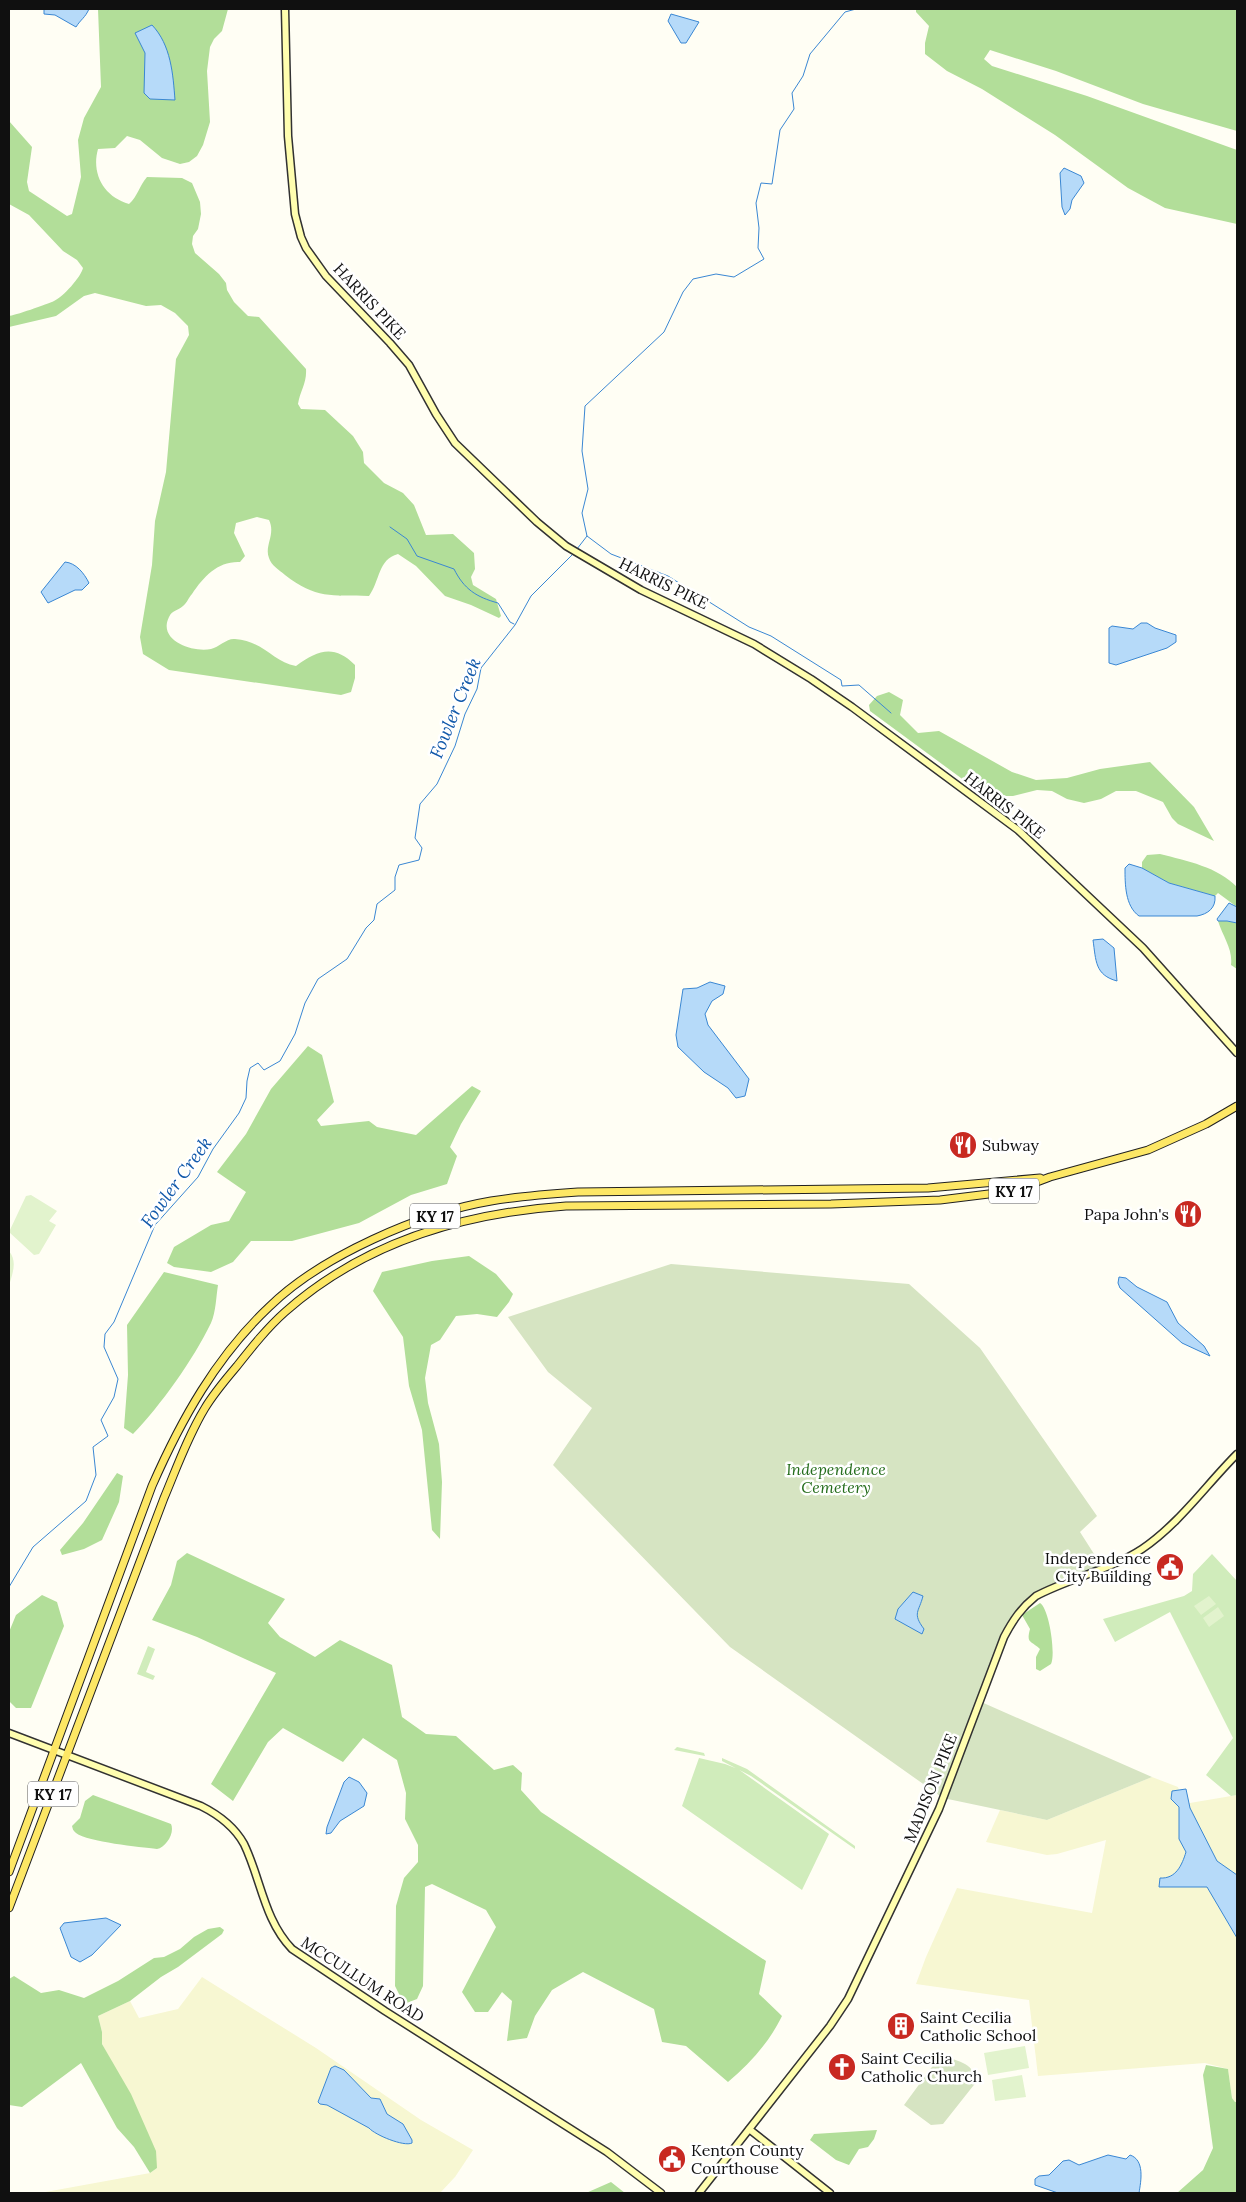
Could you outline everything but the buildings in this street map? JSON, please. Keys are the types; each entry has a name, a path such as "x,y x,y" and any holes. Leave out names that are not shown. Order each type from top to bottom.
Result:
{"main road":[{"name":"HARRIS PIKE","path":"285,9 288,136 295,214 300,237 326,276 409,365 441,422 462,450 536,521 566,546 626,581 754,644 811,679 852,707 1018,830 1143,948 1237,1053"},
{"name":"KY 17","path":"9,1908 164,1498 187,1444 206,1408 259,1338 284,1312 347,1267 410,1237 444,1225 527,1209 566,1206 831,1204 940,1200 1014,1191 1050,1177 1148,1150 1206,1124 1237,1106"},
{"name":"KY 17","path":"9,1872 152,1486 175,1434 195,1398 218,1364 245,1332 269,1306 319,1268 378,1237 411,1223 489,1201 529,1196 578,1192 928,1188 1050,1177"},
{"name":"MADISON PIKE","path":"699,2193 830,2026 848,1999 939,1809 998,1652 1015,1616 1025,1604 1036,1596 1129,1556 1152,1541 1169,1527 1237,1454"},
{"name":"MCCULLUM ROAD","path":"9,1733 201,1806 219,1816 231,1827 244,1844 273,1922 281,1936 292,1949 385,2011 607,2152 661,2193"},
{"path":"749,2129 830,2193"}],"green space":[{"path":"98,9 228,9 222,31 214,39 210,47 207,71 210,122 203,145 197,156 189,162 180,164 162,158 140,140 127,136 115,148 98,149 96,167 98,176 106,190 120,201 129,204 147,177 182,178 192,183 200,202 201,214 198,229 193,236 192,244 195,253 219,274 226,283 227,290 234,302 248,316 259,317 306,369 298,404 301,409 325,410 353,436 363,452 364,463 384,483 403,493 414,505 426,535 453,534 474,553 475,569 471,577 473,585 496,599 501,616 499,618 445,596 416,566 398,554 391,557 383,566 369,596 334,595 315,592 296,583 272,563 268,553 271,525 269,520 257,517 236,523 234,533 245,556 240,562 225,564 207,576 184,605 170,615 167,625 168,633 179,644 204,650 211,649 232,639 245,641 261,647 288,664 296,666 319,653 333,652 340,654 355,665 355,678 351,692 341,695 169,670 143,654 140,637 152,565 155,521 166,472 176,359 189,335 188,326 175,313 161,305 146,306 95,293 84,296 56,316 9,327 9,316 58,299 67,291 83,268 77,260 63,251 29,215 9,204 9,121 32,147 27,182 29,191 67,216 72,214 81,177 78,140 84,118 101,87"},
{"path":"916,9 1237,9 1237,131 1143,104 1056,71 990,50 984,59 992,66 1087,96 1237,150 1237,224 1165,208 1128,188 1055,135 982,89 947,71 925,54 925,43 929,26 916,12"},
{"path":"889,692 903,700 900,715 918,733 939,731 1012,772 1036,780 1067,778 1100,769 1150,762 1194,807 1214,841 1178,824 1172,818 1163,802 1136,791 1116,791 1101,799 1084,803 1067,799 1052,791 1037,790 1013,796 990,796 965,781 870,711 869,705 877,696"},
{"path":"1160,854 1181,859 1221,874 1237,887 1237,907 1218,893 1215,896 1169,883 1142,868 1142,862 1147,855"},
{"path":"1218,921 1237,923 1237,969 1231,965 1229,948"},
{"path":"308,1046 322,1055 334,1102 317,1120 321,1126 369,1121 377,1127 416,1135 472,1086 481,1091 461,1124 450,1147 457,1156 447,1184 411,1195 359,1223 292,1241 251,1241 233,1262 211,1272 174,1267 167,1263 174,1247 211,1225 229,1221 246,1192 217,1172 246,1134 271,1089"},
{"path":"31,1195 57,1211 49,1221 56,1225 39,1254 34,1255 9,1232 26,1196"},
{"path":"9,1251 14,1264 9,1286"},
{"path":"469,1256 496,1274 513,1294 497,1317 477,1314 456,1316 440,1340 431,1345 425,1378 428,1403 439,1444 442,1482 440,1539 432,1530 422,1430 409,1386 403,1337 373,1291 382,1272 432,1261"},
{"name":"Independence Cemetery","path":"671,1264 909,1284 980,1348 1097,1516 1080,1532 1103,1568 1050,1589 1019,1611 979,1701 1152,1777 1047,1820 943,1798 730,1647 553,1465 592,1408 548,1372 508,1317"},
{"path":"164,1272 218,1285 215,1309 213,1319 204,1337 186,1367 154,1410 133,1434 124,1428 128,1375 127,1325"},
{"path":"117,1473 123,1476 119,1502 102,1540 84,1549 62,1555 60,1550 83,1523"},
{"path":"187,1553 285,1599 268,1623 280,1637 315,1657 340,1640 392,1665 402,1717 426,1734 456,1736 494,1770 513,1765 522,1773 521,1790 541,1812 766,1961 759,1994 782,2016 772,2034 752,2060 728,2082 686,2046 662,2042 654,2009 583,1972 552,1990 535,2016 527,2038 507,2041 512,2001 502,1992 488,2012 475,2012 462,1992 496,1927 486,1910 432,1884 425,1887 423,1986 417,1999 404,2004 395,1986 396,1906 404,1878 418,1862 418,1845 405,1819 406,1793 397,1760 363,1738 343,1762 283,1728 268,1742 233,1801 211,1784 276,1673 197,1637 152,1620 171,1585 177,1561"},
{"path":"1212,1554 1237,1581 1237,1795 1231,1796 1206,1775 1233,1738 1170,1612 1115,1642 1103,1619 1184,1596 1192,1591 1193,1574"},
{"path":"42,1595 57,1602 64,1626 31,1708 16,1708 9,1701 9,1632 16,1615"},
{"path":"1209,1596 1216,1604 1201,1615 1194,1606"},
{"path":"1040,1603 1049,1622 1053,1651 1051,1664 1040,1671 1036,1669 1036,1657 1040,1649 1029,1640 1030,1629 1022,1615"},
{"path":"1218,1607 1224,1616 1209,1627 1203,1618"},
{"path":"148,1646 155,1649 146,1672 155,1676 153,1680 137,1674"},
{"path":"677,1747 704,1753 705,1756 674,1750"},
{"path":"699,1758 738,1769 829,1834 802,1890 682,1806"},
{"path":"722,1758 747,1769 855,1846 855,1849 751,1776 722,1761"},
{"path":"1152,1777 1178,1787 1184,1804 1237,1795 1237,2102 1232,2098 1228,2069 1205,2063 1038,2076 1029,2000 916,1984 957,1888 1092,1913 1106,1840 1047,1855 986,1842 1000,1810 1047,1820"},
{"path":"93,1795 171,1824 172,1831 169,1839 164,1846 157,1849 91,1839 76,1833 72,1826 80,1818 85,1801"},
{"path":"220,1927 224,1930 222,1934 178,1967 161,1977 130,2001 98,2016 102,2032 102,2044 131,2094 156,2151 157,2168 150,2173 134,2147 117,2128 81,2063 22,2107 9,2105 9,1979 14,1976 41,1993 59,1990 84,1998 118,1981 154,1958 164,1957 180,1949 194,1937 208,1929"},
{"path":"202,1977 316,2048 421,2120 473,2150 455,2177 440,2193 40,2193 150,2173 157,2168 136,2107 102,2044 102,2032 98,2016 130,2001 139,2018 178,2009"},
{"path":"1025,2046 1029,2068 988,2075 984,2053"},
{"path":"940,2056 968,2066 977,2081 943,2124 931,2125 904,2105"},
{"path":"1206,2065 1228,2069 1232,2098 1237,2102 1237,2193 1177,2193 1203,2170 1213,2148 1203,2075"},
{"path":"1022,2075 1026,2097 995,2101 992,2080"},
{"path":"877,2130 874,2139 868,2147 859,2149 849,2165 836,2160 810,2140 814,2134"},
{"path":"611,2182 625,2193 586,2193"}],"water":[{"path":"44,9 89,9 76,27 55,15 44,14"},
{"path":"671,14 699,22 686,43 681,43 668,21"},
{"path":"152,25 163,42 170,60 175,100 150,99 144,93 145,53 135,33"},
{"path":"1064,168 1081,176 1084,183 1072,200 1070,209 1065,215 1062,207 1060,173"},
{"path":"65,562 73,564 79,569 89,583 82,590 75,590 48,603 41,592"},
{"path":"1141,623 1147,623 1155,628 1176,635 1176,642 1167,648 1116,665 1109,663 1109,628 1112,626 1133,629"},
{"path":"1129,864 1142,868 1169,883 1215,896 1213,907 1205,914 1197,916 1139,916 1134,912 1128,901 1125,868"},
{"path":"1229,903 1237,907 1237,923 1218,921 1217,919"},
{"path":"1103,939 1114,948 1117,981 1104,975 1098,966 1093,940"},
{"path":"710,982 725,986 723,994 712,1001 705,1014 708,1025 749,1079 745,1096 736,1098 728,1088 704,1072 678,1047 676,1035 683,989 697,988"},
{"path":"1119,1277 1126,1278 1137,1287 1167,1302 1178,1323 1204,1346 1210,1356 1182,1343 1120,1288 1118,1283"},
{"path":"913,1592 923,1596 917,1616 924,1629 922,1634 895,1619 898,1609"},
{"path":"349,1777 359,1782 367,1793 364,1806 340,1821 331,1833 326,1834 344,1782"},
{"path":"1186,1789 1190,1808 1217,1861 1237,1875 1237,1938 1207,1887 1159,1887 1160,1878 1166,1878 1178,1870 1186,1852 1179,1839 1179,1807 1171,1799 1172,1791"},
{"path":"106,1918 121,1925 92,1955 80,1962 71,1957 60,1928 64,1923"},
{"path":"335,2066 344,2070 371,2098 380,2099 387,2114 403,2124 412,2143 396,2142 383,2137 327,2105 318,2102 331,2068"},
{"path":"1108,2155 1126,2159 1130,2155 1138,2161 1141,2171 1139,2193 1058,2193 1035,2185 1035,2179 1039,2176 1049,2175 1063,2161 1069,2160 1079,2165"}],"waterway":[{"name":"Fowler Creek","path":"577,549 587,536 582,513 588,489 582,451 585,406 664,332 683,292 693,279 716,274 734,277 764,259 758,248 759,228 756,203 761,183 772,184 780,130 794,109 792,93 803,76 810,54 845,12 856,9"},
{"path":"390,527 407,539 417,556 454,569 462,582 477,595 498,603 510,622 514,624"},
{"path":"587,536 611,554 668,576 749,627 771,636 841,680 842,686 859,685 891,713"},
{"name":"Fowler Creek","path":"9,1587 33,1547 86,1501 96,1475 93,1447 108,1436 101,1420 114,1397 118,1379 104,1347 105,1334 114,1322 155,1225 198,1177 213,1149 239,1113 246,1098 250,1068 258,1063 264,1070 280,1061 295,1034 305,1003 318,979 347,959 366,928 374,920 377,904 395,890 395,877 399,865 419,860 422,848 415,838 420,804 437,784 455,746 465,714 477,689 481,668 515,625 531,596 573,554"}],"place":[{"name":"Subway","path":"963,1145"},
{"name":"Papa John's","path":"1188,1214"},
{"name":"Independence City Building","path":"1170,1567"},
{"name":"Saint Cecilia Catholic School","path":"901,2026"},
{"name":"Saint Cecilia Catholic Church","path":"842,2067"},
{"name":"Kenton County Courthouse","path":"672,2159"}]}
